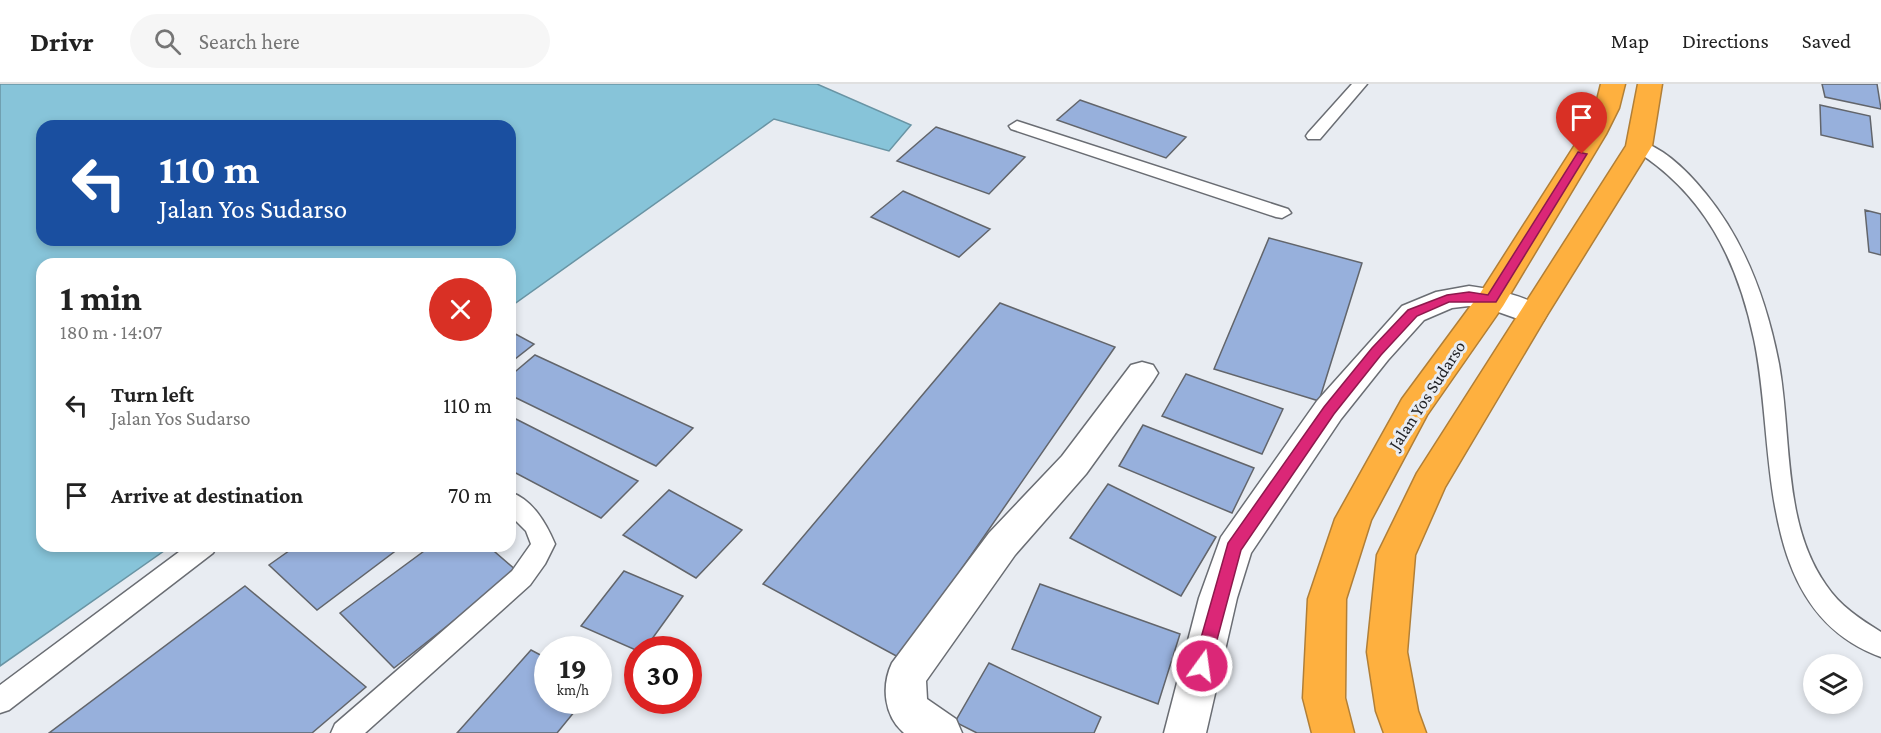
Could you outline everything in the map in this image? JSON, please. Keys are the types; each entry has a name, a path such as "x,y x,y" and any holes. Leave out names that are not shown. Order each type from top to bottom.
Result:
{"highway":[{"name":"Jalan Yos Sudarso","path":"1333,733 1324,698 1327,599 1353,519 1414,408 1492,299 1594,134 1607,108 1613,84"},
{"path":"1405,733 1397,711 1388,652 1396,555 1429,483 1532,314 1639,146 1650,84"}],"street":[{"path":"1185,733 1218,598 1234,548 1329,410 1377,351 1413,313 1447,299 1469,296 1492,299 1532,314"},
{"path":"941,733 912,715 905,698 906,676 1002,544 1074,465 1142,373"}],"lane":[{"path":"1314,136 1360,84"},
{"path":"1017,126 1282,213"},
{"path":"1639,146 1673,168 1712,212 1742,264 1769,366 1787,522 1801,566 1819,598 1836,617 1881,645"},
{"path":"345,733 521,578 537,557 543,543 535,525 516,507"},
{"path":"0,701 197,552"}],"water":[{"path":"0,84 817,84 911,125 889,151 774,119 516,303 516,258 36,258 36,552 162,552 0,666"}],"building":[{"path":"1822,84 1877,84 1881,109 1825,97"},
{"path":"1080,100 1186,137 1166,158 1057,120"},
{"path":"1820,105 1870,116 1873,147 1821,135"},
{"path":"936,127 1025,157 989,194 897,161"},
{"path":"903,191 990,229 959,257 871,217"},
{"path":"1865,210 1881,214 1881,255 1869,252"},
{"path":"1269,238 1362,263 1319,401 1214,369"},
{"path":"1000,303 1115,347 900,658 763,584"},
{"path":"516,334 534,344 516,358"},
{"path":"535,355 693,428 656,466 516,398 516,371"},
{"path":"1186,374 1283,409 1262,454 1162,416"},
{"path":"516,419 638,481 601,518 516,473"},
{"path":"1143,425 1254,468 1232,513 1119,466"},
{"path":"1108,484 1216,537 1181,596 1070,538"},
{"path":"669,490 742,530 696,578 623,535"},
{"path":"287,552 394,552 317,610 269,565"},
{"path":"423,552 495,552 517,571 394,668 340,613"},
{"path":"624,571 683,596 654,636 624,636 624,645 612,640 612,636 604,636 581,626"},
{"path":"1040,584 1180,634 1158,704 1012,649"},
{"path":"245,586 366,687 312,733 49,733"},
{"path":"531,650 534,652 534,714 573,714 557,733 457,733"},
{"path":"989,663 1101,717 1094,733 977,733 955,722"}],"route":[{"path":"1202,666 1218,598 1234,548 1329,410 1377,351 1413,313 1447,299 1469,296 1492,299 1582,154"}]}
